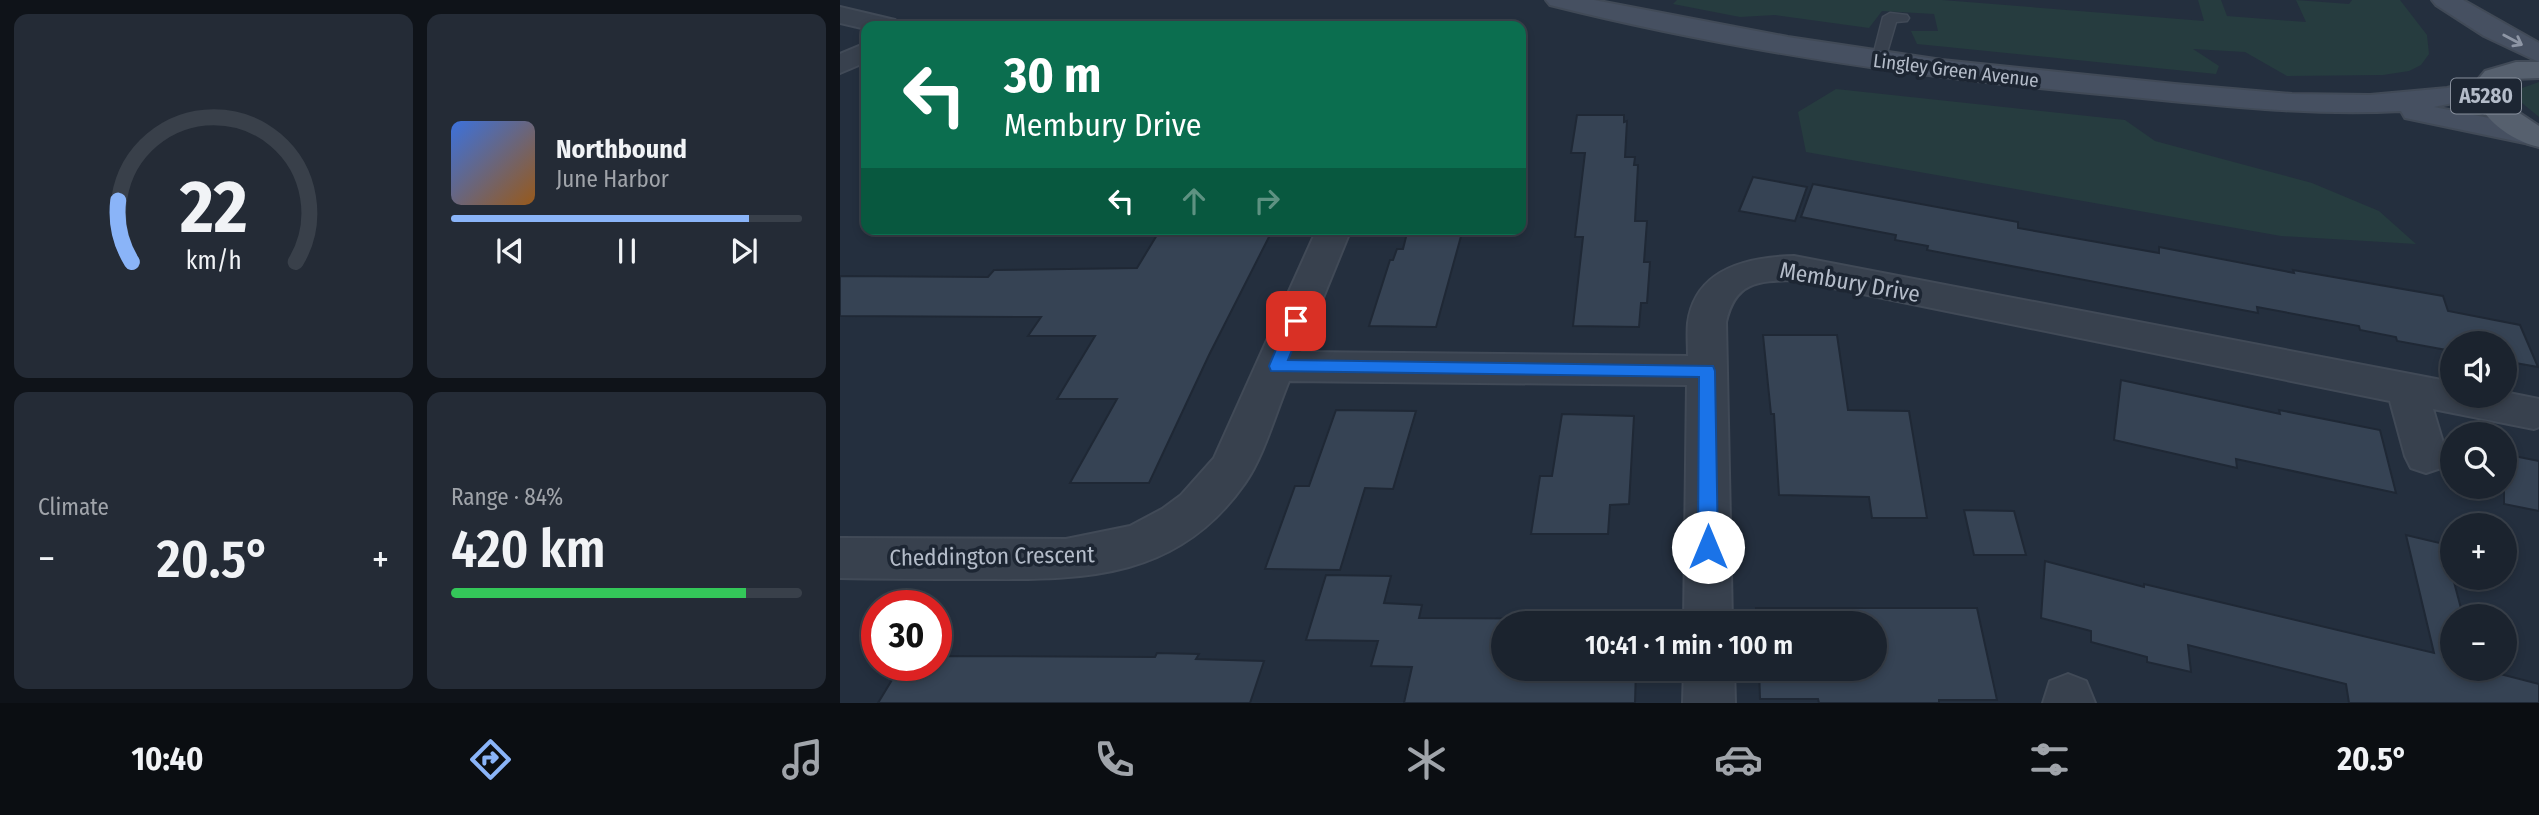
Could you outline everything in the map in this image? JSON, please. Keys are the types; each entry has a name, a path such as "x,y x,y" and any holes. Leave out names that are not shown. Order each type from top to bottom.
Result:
{"main road":[{"name":"A5280","path":"2538,138 2497,112 2487,100 2487,84 2503,72 2539,70"}],"street":[{"name":"Lingley Green Avenue","path":"1559,0 1676,26 1880,60 2070,84 2358,104 2438,116 2538,138"},
{"path":"2437,0 2487,60 2487,84"},
{"path":"2445,0 2493,30 2539,54"},
{"path":"840,15 865,21"},
{"path":"840,65 861,54"},
{"name":"Lingley Green Avenue","path":"2358,104 2450,98 2487,84"},
{"name":"Cheddington Crescent","path":"840,558 1066,559 1131,548 1181,522 1209,499 1230,469 1277,366 1332,235"},
{"name":"Membury Drive","path":"1709,611 1707,322 1709,307 1717,292 1744,273 1768,268 1794,268 2534,414"},
{"path":"1277,366 1707,371"},
{"path":"2407,389 2426,456"},
{"path":"1709,681 1709,703"}],"lane":[{"path":"1880,60 1890,17 1902,18"}],"green space":[{"path":"1677,0 1942,0 2204,21 2198,0 2221,0 2227,16 2306,22 2296,0 2349,4 2352,0 2400,0 2427,35 2429,54 2421,65 2409,71 2383,75 2287,76 2245,52 2193,49 2219,66 2216,74 1917,44 1911,31 1938,31 1934,14 1882,11 1869,28 1775,15 1740,17 1673,4"},
{"path":"2539,82 2539,117 2522,103 2519,95 2522,88"},
{"path":"1836,89 2125,120 2155,141 2312,183 2379,211 2416,244 2281,236 1806,152 1798,112"}],"building":[{"path":"1577,115 1624,115 1624,122 1627,121 1625,157 1635,157 1634,165 1638,165 1635,221 1647,221 1644,262 1650,262 1647,303 1641,303 1639,327 1573,326 1583,237 1575,237 1585,153 1571,153"},
{"path":"1753,177 1807,187 1795,221 1739,211"},
{"path":"1813,184 2018,222 2018,228 2159,253 2159,247 2294,273 2293,270 2443,296 2448,311 2520,325 2538,367 2517,363 2517,331 2440,331 2440,349 2397,341 2396,337 2360,330 2359,326 2257,307 2258,313 1927,250 1928,246 1895,240 1896,235 1801,217"},
{"path":"1157,235 1270,235 1209,355 1149,483 1070,483 1117,399 1057,399 1095,336 1028,336 1041,317 840,316 840,276 988,277 994,270 1137,268"},
{"path":"1406,235 1461,235 1436,327 1369,326 1390,260 1393,260 1397,249 1403,249"},
{"path":"1763,335 1837,335 1848,410 1909,411 1927,518 1872,518 1869,497 1779,495 1774,414 1771,414"},
{"path":"2121,380 2280,414 2279,410 2380,430 2396,493 2236,459 2237,468 2114,440"},
{"path":"1336,410 1416,411 1393,489 1365,488 1340,570 1265,569 1295,486 1309,486"},
{"path":"1562,414 1634,416 1629,504 1610,505 1608,534 1531,534 1540,476 1552,476"},
{"path":"2517,457 2539,461 2539,511 2504,504 2504,499 2517,499"},
{"path":"1964,510 2014,511 2026,555 1974,555"},
{"path":"2406,535 2440,543 2440,590 2456,590 2460,604 2440,604 2440,681 2517,681 2517,678 2539,684 2539,703 2349,703 2346,684 2188,645 2191,672 2147,662 2147,657 2091,642 2091,631 2041,618 2045,561 2144,587 2144,584 2434,653"},
{"path":"1326,575 1391,576 1384,603 1422,605 1419,618 1491,618 1491,681 1636,681 1635,703 1404,703 1412,667 1371,666 1378,641 1306,640"},
{"path":"1756,608 1977,608 1997,700 1819,703 1818,699 1760,699 1759,681 1887,681 1887,611 1756,611"},
{"path":"1157,653 1199,654 1196,659 1264,661 1250,703 878,703 891,681 952,681 952,656 1155,657"}],"route":[{"path":"1296,321 1277,366 1707,371 1708,547"}]}
